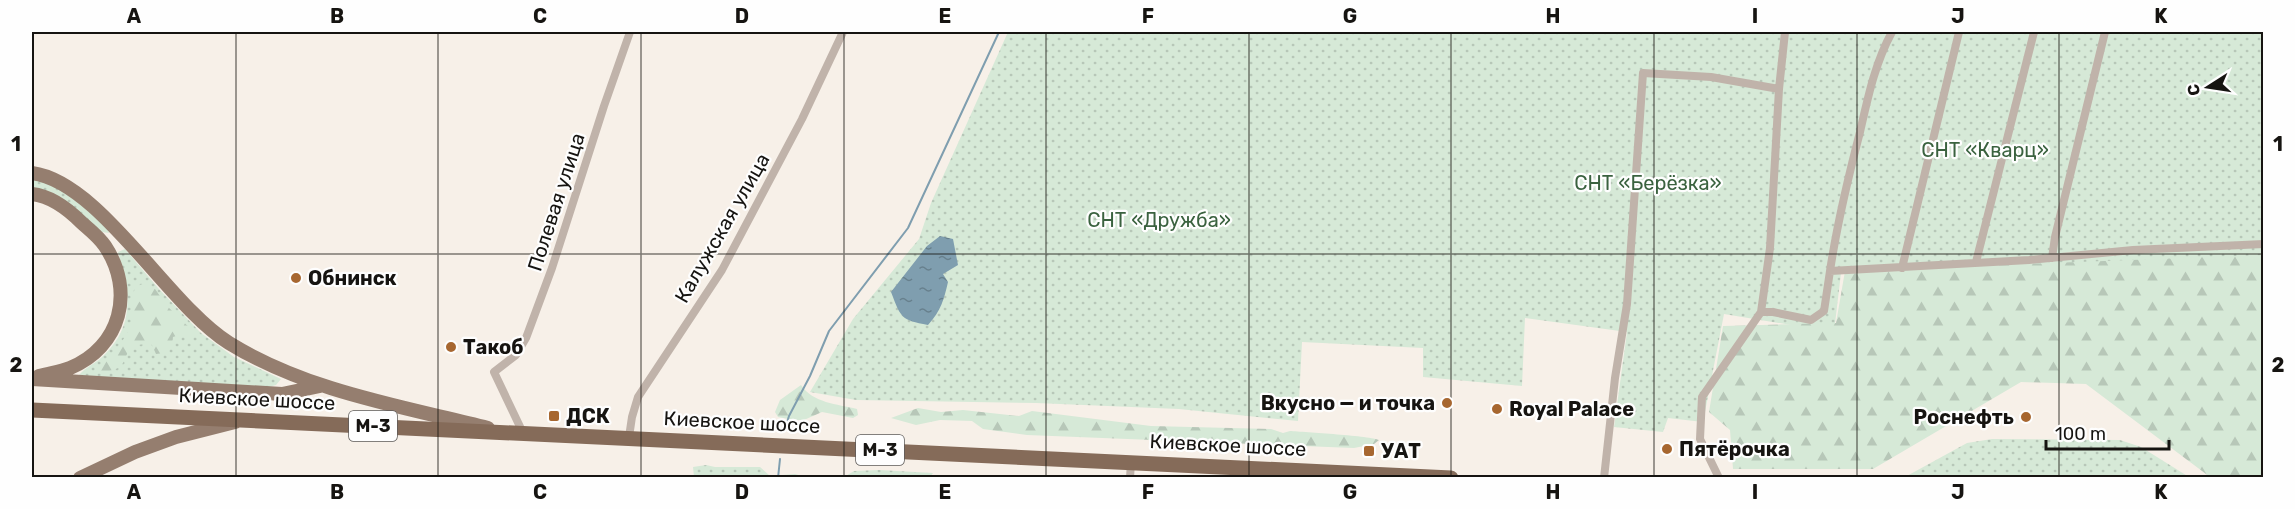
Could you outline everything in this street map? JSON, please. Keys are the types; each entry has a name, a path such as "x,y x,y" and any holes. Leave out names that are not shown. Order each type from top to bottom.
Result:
{"highway":[{"name":"Киевское шоссе","path":"32,410 1451,477"}],"main road":[{"path":"32,173 47,175 85,200 187,306 227,342 270,365 320,386 501,431"},
{"path":"32,194 51,200 75,216 105,246 121,288 122,302 113,330 89,357 68,369 32,378"},
{"path":"32,378 282,394 320,386"},
{"path":"80,477 135,452 176,437 244,420"}],"street":[{"name":"Полевая улица","path":"523,433 494,372 516,355 526,338 552,268 630,32"},
{"name":"Калужская улица","path":"629,438 638,397 722,270 802,119 843,32"},
{"path":"1719,477 1700,439 1702,397 1761,312 1770,248 1779,89 1785,32"},
{"path":"1761,312 1773,312 1811,320 1824,311 1837,220 1873,79 1881,52 1892,32"},
{"path":"1902,268 1959,32"},
{"path":"1976,262 2034,32"},
{"path":"2052,258 2055,237 2105,32"},
{"path":"1604,477 1615,378 1627,304 1643,73 1711,77 1779,89"},
{"path":"1830,271 2052,258 2133,250 2264,244"},
{"path":"1130,477 1131,462"}],"green space":[{"path":"1008,32 2263,32 2263,258 1841,273 1834,332 1724,314 1703,422 1668,418 1663,432 1614,427 1627,332 1525,318 1522,386 1423,377 1423,348 1302,342 1298,421 1179,409 1036,403 856,400 810,392 853,319 919,239 931,203"},
{"path":"32,178 53,186 72,198 107,227 109,233 102,232 78,212 32,188"},
{"path":"125,249 201,333 234,357 281,379 276,385 258,390 95,380 79,375 112,346 125,321 127,295 118,252"},
{"path":"2263,255 2263,477 2210,477 2086,384 2021,382 1873,469 1733,469 1730,430 1709,412 1723,326 1836,323 1845,271"},
{"path":"143,284 155,289 167,306 197,335 191,338 179,335 173,337 166,351 156,354 151,343 131,346 119,368 100,373 97,368 126,335 131,322 133,294 138,286"},
{"path":"801,385 812,396 819,399 857,409 858,415 853,418 822,412 804,420 778,417 775,412 780,400"},
{"path":"918,408 941,412 963,410 1019,416 1032,411 1151,426 1271,429 1283,433 1290,431 1322,433 1379,440 1374,444 1354,448 1027,435 983,429 972,421 940,420 916,425 891,418"},
{"path":"1992,439 2120,440 2141,447 2189,477 1905,477 1967,443"},
{"path":"706,465 760,467 770,476 795,474 805,477 694,477 693,467"},
{"path":"854,471 933,473 930,477 844,477"}],"water":[{"path":"940,236 953,239 958,265 943,274 948,282 945,294 939,310 928,325 903,316 891,292 927,246"}],"waterway":[{"path":"785,429 829,331 908,228 999,32"},
{"path":"778,478 780,459"}],"place":[{"name":"Обнинск","path":"296,278"},
{"name":"Такоб","path":"451,347"},
{"name":"Вкусно — и точка","path":"1447,403"},
{"name":"Royal Palace","path":"1497,409"},
{"name":"ДСК","path":"554,416"},
{"name":"Роснефть","path":"2026,417"},
{"name":"Пятёрочка","path":"1667,449"},
{"name":"УАТ","path":"1369,451"}],"park label":[{"name":"СНТ «Кварц»","path":"1985,150"},
{"name":"СНТ «Берёзка»","path":"1648,183"},
{"name":"СНТ «Дружба»","path":"1159,220"}]}
